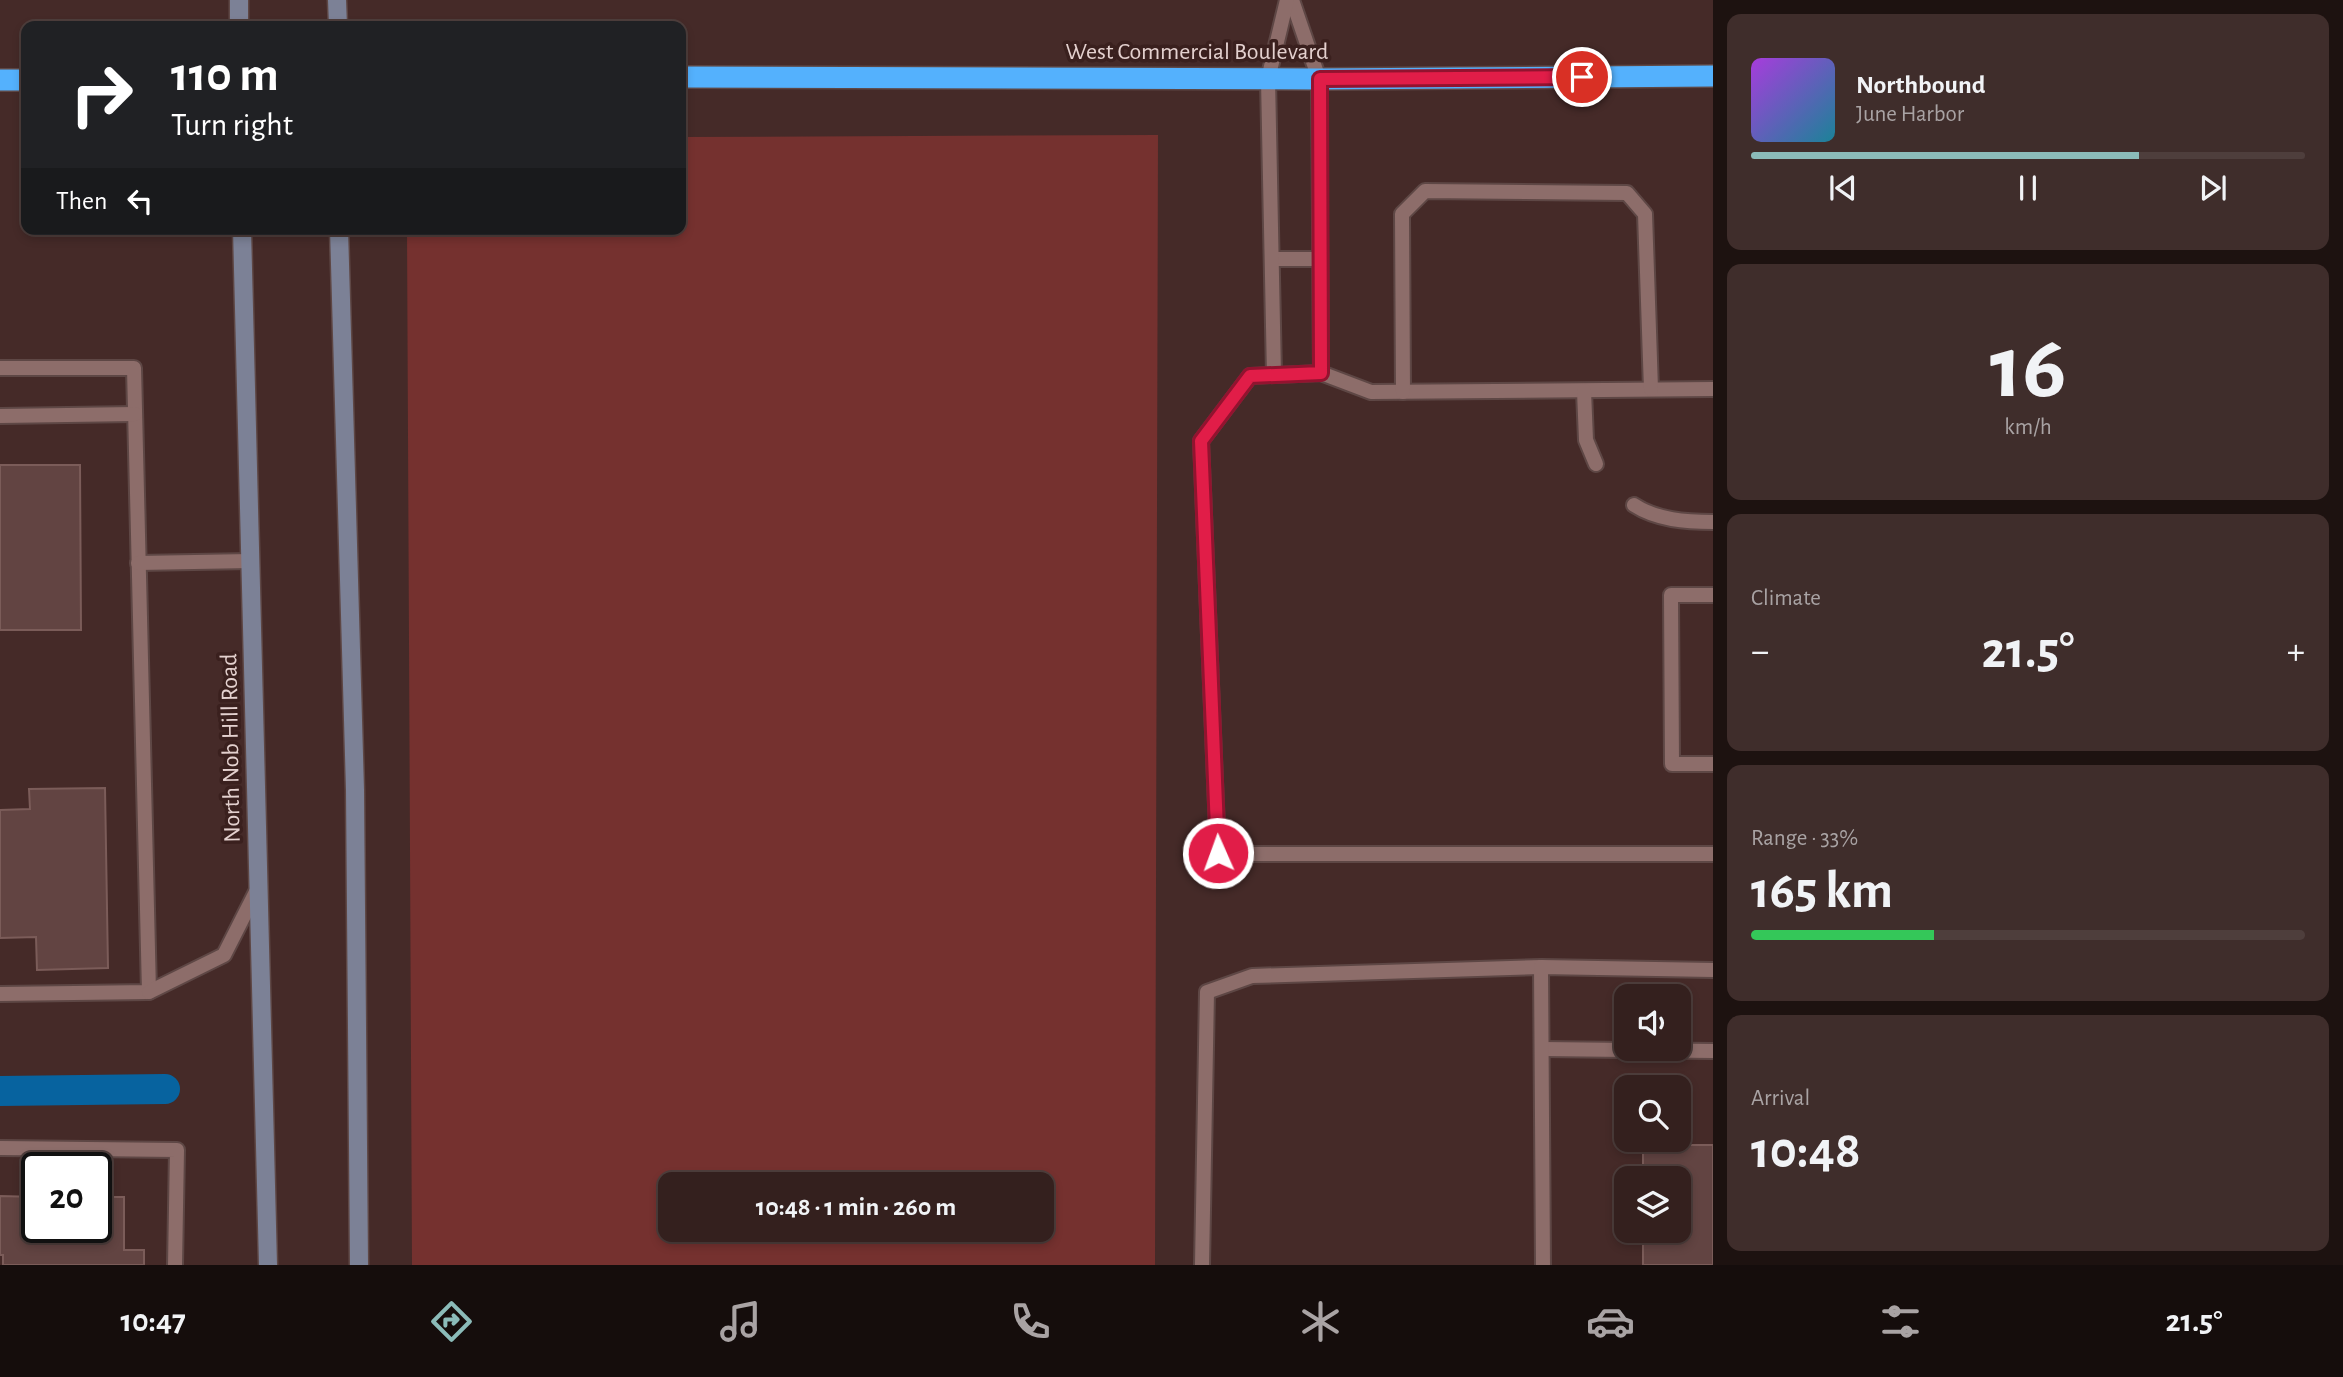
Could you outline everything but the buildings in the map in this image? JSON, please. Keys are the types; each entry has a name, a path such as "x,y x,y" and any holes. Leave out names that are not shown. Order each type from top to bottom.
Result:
{"highway":[{"name":"West Commercial Boulevard","path":"686,77 1320,79 1713,76"},
{"path":"0,80 21,80"}],"main road":[{"path":"239,0 239,21"},
{"path":"337,0 338,21"},
{"name":"North Nob Hill Road","path":"242,235 268,1265"},
{"path":"339,235 355,790 359,1265"}],"lane":[{"path":"1274,375 1268,79 1290,0"},
{"path":"1290,0 1320,79 1321,373"},
{"path":"1403,392 1402,214 1425,191 1627,193 1645,214 1651,389"},
{"path":"1272,259 1320,259"},
{"path":"0,368 134,368 149,992"},
{"path":"1713,389 1371,392 1321,373 1250,376 1201,441 1218,853 1713,853"},
{"path":"1584,391 1586,440 1596,464"},
{"path":"0,416 135,414"},
{"path":"1634,505 1647,514 1690,522 1713,522"},
{"path":"138,563 251,561"},
{"path":"1713,596 1671,596 1672,764 1713,764"},
{"path":"0,994 149,992 224,955 258,886"},
{"path":"1541,967 1543,1265"},
{"path":"1202,1265 1207,992 1252,976 1541,967 1713,970"},
{"path":"1542,1049 1713,1051"},
{"path":"0,1148 177,1150 176,1265"}],"shaded area":[{"path":"1158,135 1155,1265 412,1265 407,235 686,235 686,137"}],"waterway":[{"path":"0,1091 165,1089"}],"route":[{"path":"1218,853 1201,441 1250,376 1321,373 1320,79 1582,77"}]}
